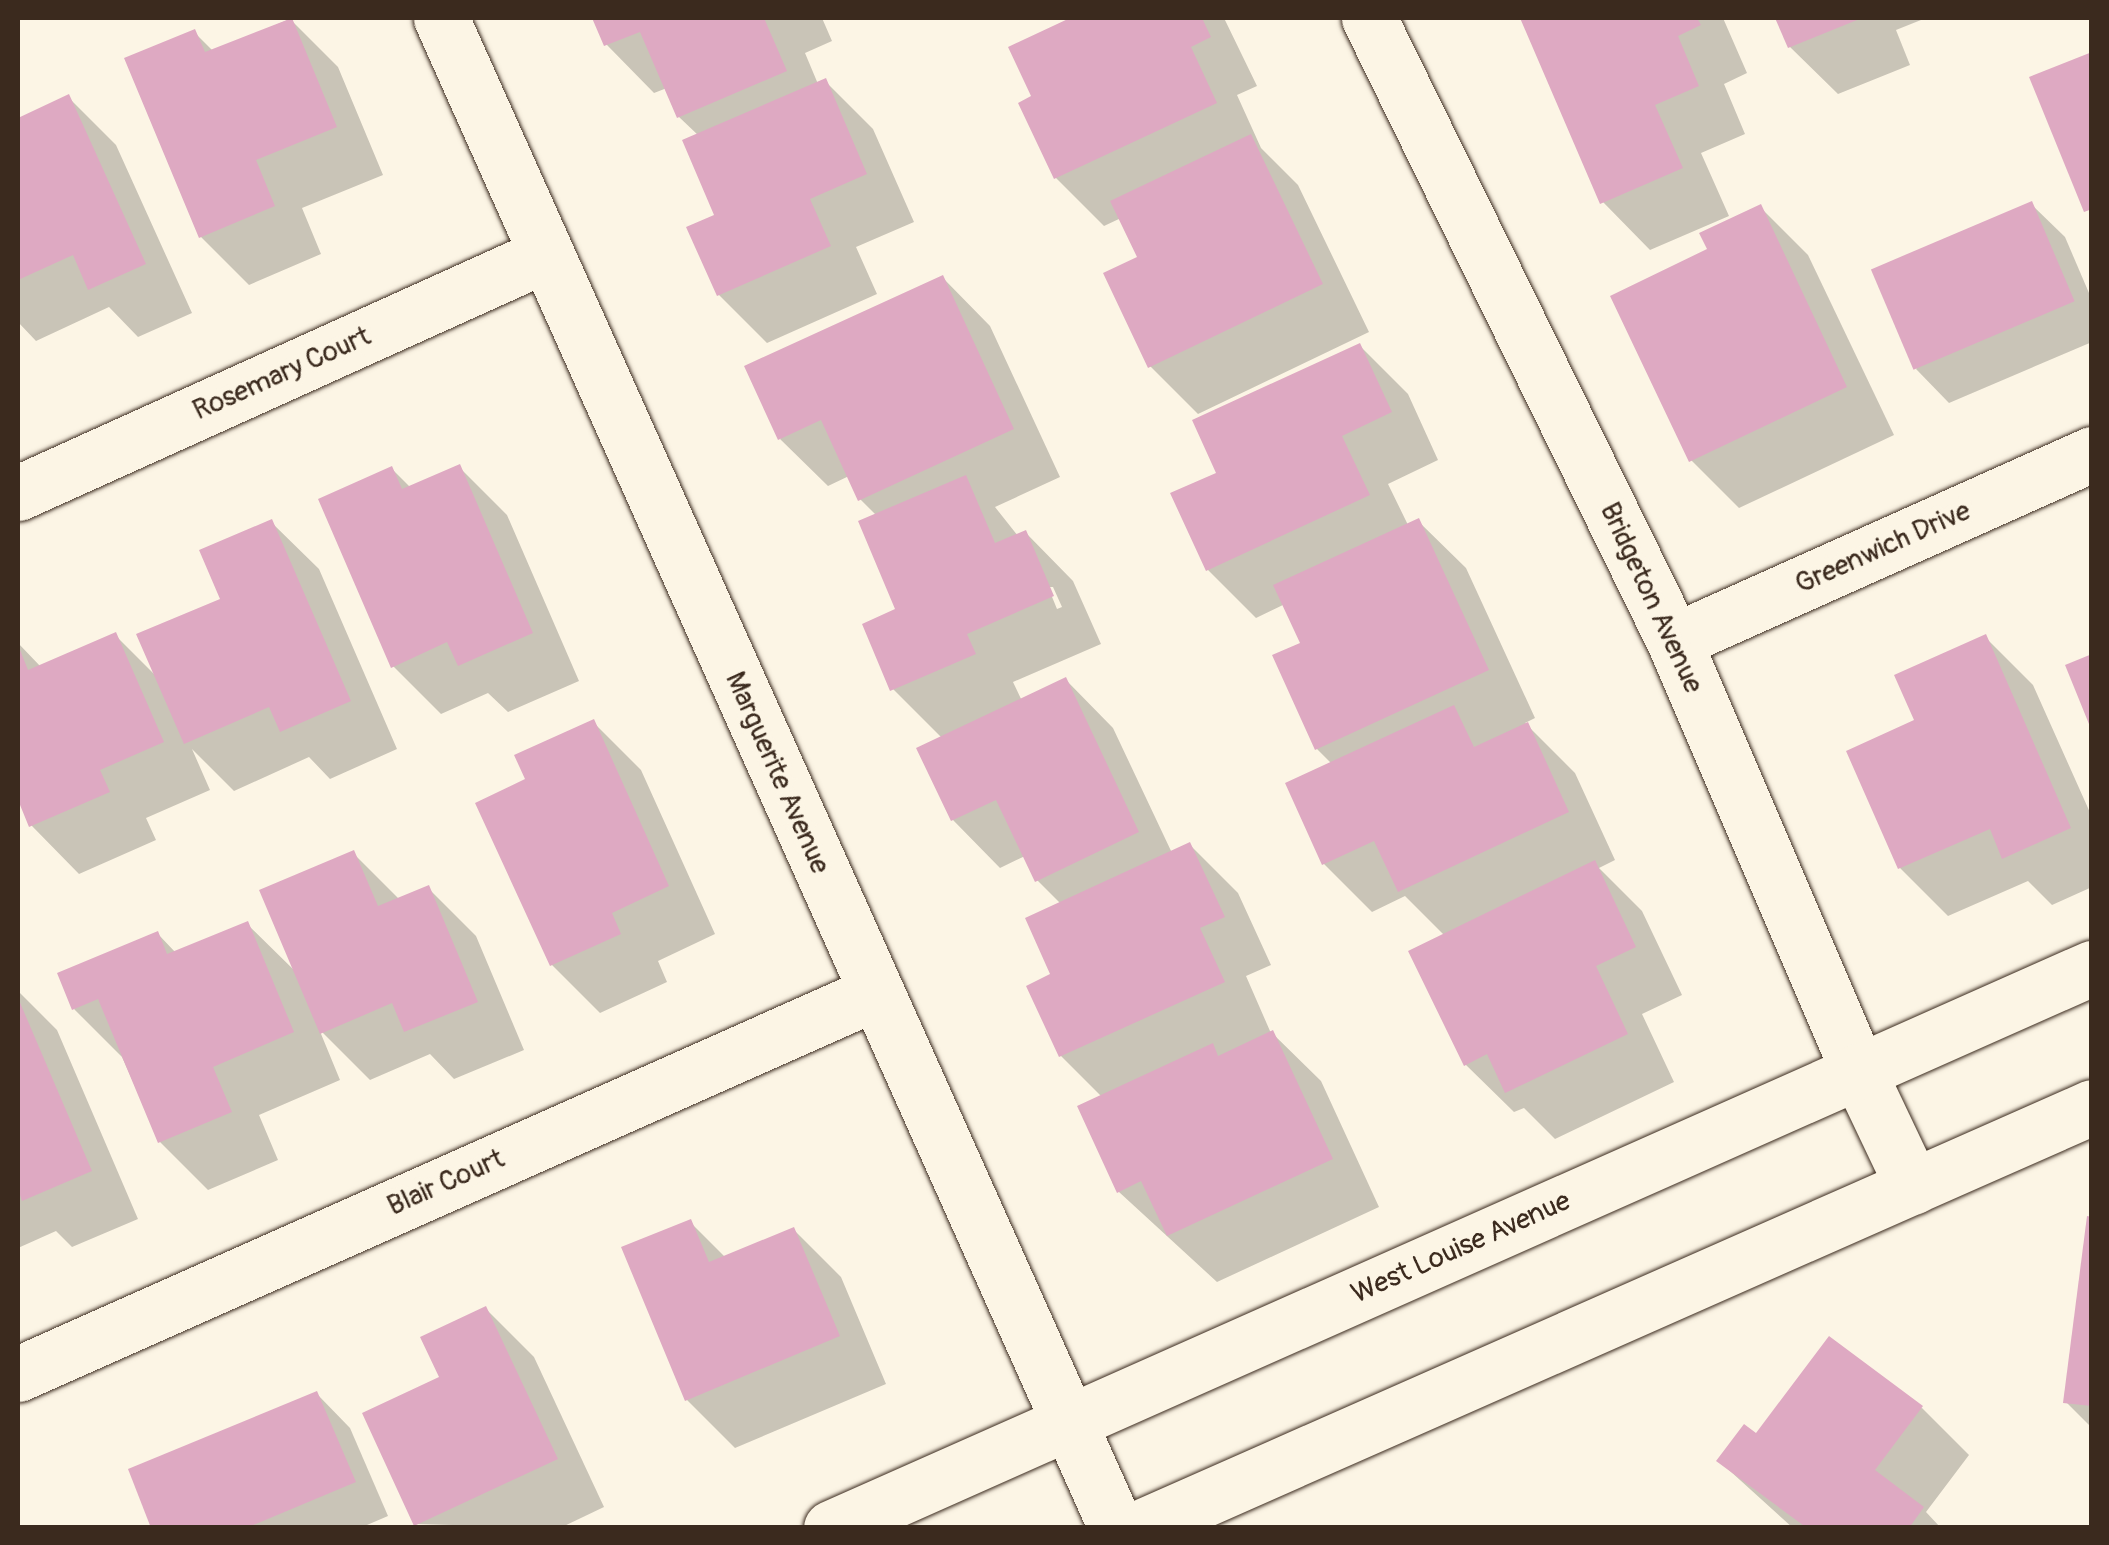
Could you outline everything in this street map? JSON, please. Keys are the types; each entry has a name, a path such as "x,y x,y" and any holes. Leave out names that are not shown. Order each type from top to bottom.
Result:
{"street":[{"name":"Marguerite Avenue","path":"441,18 875,992 1072,1422 1116,1528"},
{"name":"Bridgeton Avenue","path":"1370,18 1674,641 1858,1071 1912,1187"},
{"name":"Rosemary Court","path":"18,494 547,254"},
{"name":"Greenwich Drive","path":"1674,641 2092,454"},
{"name":"West Louise Avenue","path":"830,1528 2092,968"},
{"name":"Blair Court","path":"18,1374 875,992"},
{"path":"1139,1528 2092,1107"}],"building":[{"path":"292,18 337,127 256,160 275,206 199,238 124,58 195,29 205,52"},
{"path":"592,18 764,18 787,71 677,118 640,32 604,46"},
{"path":"1070,18 1202,18 1211,37 1191,47 1217,103 1054,179 1018,103 1031,96 1008,47"},
{"path":"1520,18 1697,18 1701,25 1678,36 1699,86 1655,105 1683,168 1600,204"},
{"path":"1775,18 1862,18 1788,48"},
{"path":"2092,52 2092,209 2084,212 2029,77"},
{"path":"826,78 867,174 810,199 831,246 717,296 686,227 714,215 682,140"},
{"path":"69,94 146,264 88,290 73,255 18,280 18,118"},
{"path":"1251,134 1323,284 1148,368 1103,273 1137,257 1110,201"},
{"path":"2032,201 2075,301 1914,370 1871,269"},
{"path":"1761,204 1847,387 1689,462 1610,296 1707,249 1699,233"},
{"path":"943,275 1014,429 858,501 821,420 778,440 744,366"},
{"path":"1360,343 1392,412 1342,436 1370,495 1206,571 1170,493 1216,473 1192,420"},
{"path":"460,464 533,633 458,666 447,642 391,668 318,499 392,466 402,489"},
{"path":"966,475 995,543 1026,530 1054,596 967,634 976,654 890,691 862,624 895,609 858,521"},
{"path":"1419,518 1489,670 1315,750 1272,655 1300,643 1273,585"},
{"path":"272,519 351,701 280,732 269,707 184,744 136,634 220,599 199,550"},
{"path":"116,632 164,742 100,770 110,792 29,827 18,800 18,645 28,670"},
{"path":"1986,634 2071,828 2002,859 1990,829 1898,869 1846,751 1914,720 1894,675"},
{"path":"2092,654 2092,729 2091,729 2065,665"},
{"path":"1066,677 1139,832 1035,882 996,800 951,821 916,748"},
{"path":"1454,705 1474,747 1528,722 1569,812 1398,892 1374,841 1322,865 1285,783"},
{"path":"594,719 669,886 612,913 621,934 550,966 475,803 525,779 514,755"},
{"path":"1190,842 1225,917 1200,928 1225,982 1059,1057 1026,986 1050,974 1025,918"},
{"path":"354,850 378,906 429,885 478,1002 404,1032 392,1003 320,1034 259,890"},
{"path":"1595,860 1636,947 1596,966 1628,1034 1505,1093 1487,1054 1464,1066 1408,951"},
{"path":"248,921 294,1032 213,1067 232,1112 158,1143 98,999 72,1010 57,973 158,931 167,954"},
{"path":"18,998 92,1171 22,1201 18,1189"},
{"path":"1273,1030 1333,1159 1167,1236 1141,1181 1117,1193 1077,1106 1213,1043 1218,1056"},
{"path":"2087,1216 2092,1217 2092,1406 2063,1403"},
{"path":"691,1219 709,1262 794,1227 840,1336 685,1401 621,1247"},
{"path":"486,1306 558,1459 414,1526 362,1413 439,1377 420,1337"},
{"path":"1829,1336 1923,1406 1875,1470 1924,1507 1909,1528 1807,1528 1716,1461 1744,1424 1756,1433"},
{"path":"317,1391 356,1482 246,1528 151,1528 128,1469"}]}
